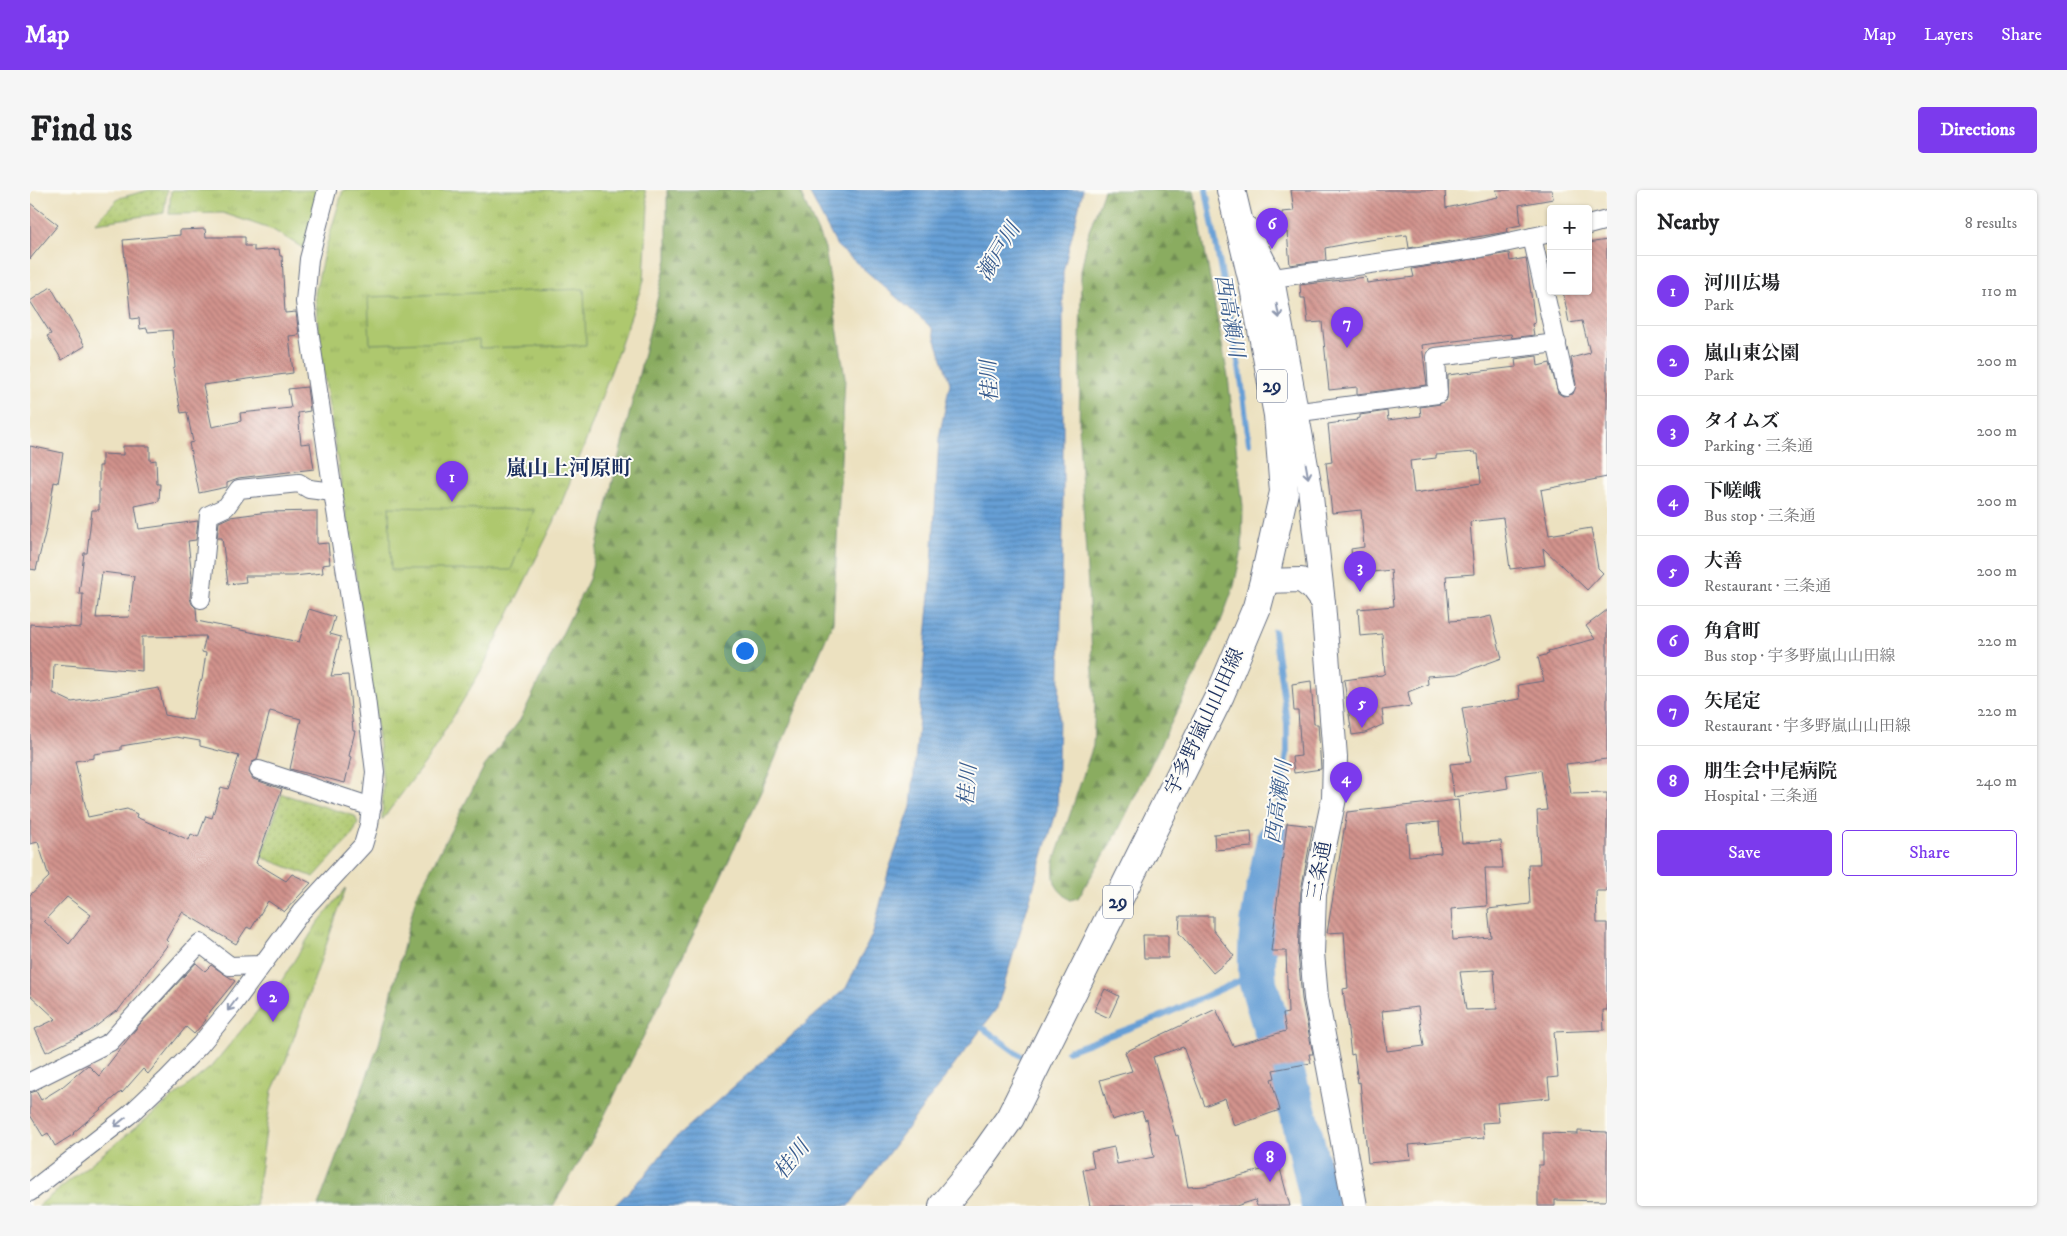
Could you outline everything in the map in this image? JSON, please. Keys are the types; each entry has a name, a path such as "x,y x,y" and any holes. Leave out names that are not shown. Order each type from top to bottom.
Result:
{"main road":[{"name":"宇多野嵐山山田線","path":"942,1206 976,1166 1010,1118 1220,695 1257,607 1284,492 1287,414 1262,280 1232,196"},
{"path":"1287,414 1310,488 1323,602"},
{"path":"1284,492 1295,506 1323,602"},
{"path":"1264,582 1301,580 1312,588 1323,602"},
{"name":"三条通","path":"1323,602 1335,757 1334,790 1314,894 1312,953 1316,998 1355,1206"}],"street":[{"path":"30,1192 129,1114 167,1080 200,1045 232,1006 301,912 363,845 372,807 375,772 366,698 305,302 309,259 328,190"},
{"path":"1592,223 1607,220"},
{"path":"1262,280 1481,248 1547,234"},
{"path":"1532,237 1566,386"},
{"path":"1287,414 1438,394 1436,358 1556,343"},
{"path":"201,599 210,515 226,507 239,489 298,483 309,489 333,492"},
{"path":"259,770 372,807"},
{"path":"30,1082 110,1042 200,943 230,966 261,966"}],"green space":[{"path":"149,190 167,190 164,213 95,223 119,198"},
{"path":"171,190 322,190 308,251 273,230 223,213 169,214"},
{"path":"343,190 645,190 648,206 644,280 584,446 554,522 482,669 427,760 382,820 383,782 370,668 320,349 315,293 323,257"},
{"path":"667,190 799,190 825,248 845,378 833,622 764,785 707,907 593,1139 553,1206 318,1206 379,1044 416,897 484,767 520,720 589,579 667,259"},
{"path":"1104,190 1194,190 1228,377 1243,506 1242,550 1234,586 1220,624 1116,835 1078,898 1070,900 1061,892 1054,880 1054,862 1093,746 1095,704 1079,439 1081,271 1089,231"},
{"path":"584,289 586,345 479,348 479,340 370,344 368,297"},
{"path":"389,507 534,510 511,570 391,570"},
{"path":"282,794 355,816 358,823 353,834 314,877 261,857"},
{"path":"346,888 286,1060 272,1091 255,1206 38,1206 211,1067 279,985 317,924"}],"water":[{"path":"808,190 1083,190 1063,272 1063,527 1057,810 997,1008 849,1206 614,1206 647,1173 673,1140 846,988 873,933 889,869 911,807 931,583 939,438 950,383 932,328 837,246"}],"building":[{"path":"1291,190 1445,190 1446,208 1498,197 1496,190 1552,190 1553,199 1519,205 1521,225 1506,228 1507,232 1409,248 1407,235 1362,241 1325,248 1326,260 1290,265 1287,232 1284,232 1282,212 1294,211"},
{"path":"30,203 58,225 30,259"},
{"path":"205,229 206,237 245,237 245,246 254,246 254,251 279,249 280,256 282,256 285,313 296,312 299,335 289,336 293,373 203,385 212,427 241,421 240,413 291,408 288,389 307,387 310,411 298,413 301,444 310,443 314,469 238,478 227,482 227,487 199,493 189,443 193,442 187,412 181,413 173,369 175,368 172,330 148,332 147,328 140,329 139,318 131,319 123,240 180,235 180,230"},
{"path":"1607,240 1607,477 1541,490 1549,535 1591,528 1598,568 1603,573 1587,590 1543,548 1545,565 1510,569 1503,518 1470,522 1474,574 1446,576 1450,621 1491,616 1502,658 1458,674 1427,676 1428,684 1408,692 1411,706 1382,710 1384,724 1365,733 1352,735 1344,680 1385,673 1382,634 1360,636 1358,609 1394,606 1391,570 1354,574 1351,549 1364,547 1361,510 1332,513 1326,463 1332,462 1328,424 1357,420 1360,418 1360,415 1387,411 1388,420 1421,416 1420,407 1440,404 1447,399 1448,375 1516,367 1515,359 1537,356 1538,366 1550,363 1558,393 1563,396 1573,394 1576,384 1571,358 1590,353 1582,321 1569,323 1564,295 1592,295 1592,242","holes":["1475,452 1475,454 1478,454 1481,483 1414,493 1410,461 1436,458 1436,455"]},
{"path":"1509,253 1510,261 1526,258 1535,323 1532,324 1534,335 1512,338 1511,334 1422,345 1427,385 1357,394 1357,387 1329,390 1322,322 1308,323 1305,298 1301,298 1300,285 1366,277 1367,283 1414,277 1412,269"},
{"path":"51,287 85,346 62,360 47,336 51,334 30,301"},
{"path":"30,446 63,453 58,483 54,482 47,525 36,570 30,569"},
{"path":"123,446 150,446 150,461 156,460 157,484 160,484 159,501 135,506 139,529 198,521 196,540 188,541 192,577 190,598 196,608 197,621 299,642 309,609 335,617 330,634 341,637 331,676 348,675 353,731 355,731 345,783 290,769 301,719 270,711 257,760 252,762 249,772 253,779 282,789 256,863 286,881 292,874 311,883 284,912 268,901 251,929 247,927 236,944 182,912 166,940 169,943 117,1012 90,1031 46,1052 35,1029 56,1019 30,995 30,895 49,877 38,842 30,844 30,624 81,628 83,594 79,594 84,553 87,553 92,510 99,510 99,466 102,466 102,454 123,455","holes":["102,572 134,576 129,617 96,618","206,636 202,652 206,653 202,680 200,681 192,720 165,715 159,688 72,702 53,693 54,664 142,671 142,637","176,737 200,741 200,746 239,756 228,789 221,787 212,818 206,816 198,837 191,834 189,840 136,817 137,814 127,809 88,817 75,761 94,758 94,754 121,750 121,746","67,897 91,915 69,944 44,921"]},
{"path":"317,511 317,544 328,543 330,564 322,565 323,573 293,576 245,576 246,582 228,584 222,538 217,538 219,522 230,517 268,512"},
{"path":"1607,610 1607,759 1566,764 1571,794 1607,793 1607,891 1596,891 1597,923 1607,923 1607,1010 1603,1010 1604,1030 1554,1032 1558,1077 1548,1078 1550,1098 1497,1103 1499,1122 1482,1123 1484,1138 1409,1145 1411,1159 1368,1163 1360,1082 1358,1083 1354,1054 1351,1055 1343,989 1348,988 1344,932 1327,933 1347,812 1458,800 1462,843 1501,841 1503,868 1485,868 1487,906 1451,909 1453,940 1491,937 1488,909 1530,904 1528,864 1540,864 1537,811 1547,810 1541,770 1506,775 1508,788 1454,797 1450,764 1471,762 1462,708 1520,699 1518,685 1544,681 1538,657 1549,654 1548,651 1595,639 1586,626","holes":["1439,822 1441,853 1409,856 1407,825","1494,970 1497,1009 1466,1010 1460,972","1418,1007 1424,1046 1387,1051 1382,1011"]},
{"path":"1311,681 1314,724 1318,724 1321,769 1294,773 1292,757 1301,756 1298,711 1294,711 1292,684"},
{"path":"1287,823 1313,826 1301,891 1298,953 1302,999 1313,1054 1309,1054 1311,1063 1273,1070 1275,1078 1271,1079 1280,1110 1234,1126 1225,1098 1205,1106 1183,1047 1153,1057 1176,1136 1178,1135 1188,1187 1204,1186 1279,1165 1290,1206 1257,1206 1255,1200 1236,1206 1090,1206 1083,1170 1094,1168 1091,1152 1114,1147 1117,1164 1154,1157 1147,1119 1145,1120 1142,1111 1112,1120 1100,1080 1132,1071 1125,1052 1216,1009 1233,1046 1286,1031 1283,1014 1288,1013 1286,951 1271,951"},
{"path":"1251,831 1252,847 1215,850 1214,834"},
{"path":"1180,916 1213,916 1213,930 1234,956 1213,973 1179,933"},
{"path":"1143,935 1168,935 1168,958 1144,958"},
{"path":"196,963 205,971 211,965 235,981 194,1034 186,1027 148,1074 143,1069 122,1093 74,1134 55,1146 48,1133 43,1136 30,1115 30,1093 36,1091 41,1100 62,1087 88,1065 99,1076 139,1025"},
{"path":"1105,989 1119,996 1109,1018 1094,1011"},
{"path":"1578,1131 1607,1132 1607,1201 1555,1200 1555,1206 1538,1206 1538,1165 1543,1165 1543,1133 1578,1134"}],"waterway":[{"name":"西高瀬川","path":"1206,190 1241,378 1249,443"},
{"name":"西高瀬川","path":"1274,631 1287,723 1287,752 1275,841"},
{"name":"西高瀬川","path":"1275,841 1259,930 1257,947 1258,983 1302,1126 1320,1206"},
{"name":"西高瀬川","path":"1068,1051 1157,1018 1257,973"},
{"name":"西高瀬川","path":"983,1028 1021,1056"}],"place":[{"name":"角倉町","path":"1272,249"},
{"name":"矢尾定","path":"1347,348"},
{"name":"河川広場","path":"452,502"},
{"name":"タイムズ","path":"1360,592"},
{"name":"大善","path":"1362,728"},
{"name":"下嵯峨","path":"1346,803"},
{"name":"嵐山東公園","path":"273,1022"},
{"name":"朋生会中尾病院","path":"1270,1182"}],"district":[{"name":"嵐山上河原町","path":"569,469"}],"water label":[{"name":"瀬戸川","path":"999,252"},
{"name":"桂川","path":"990,381"},
{"name":"桂川","path":"968,785"},
{"name":"桂川","path":"792,1160"}]}
